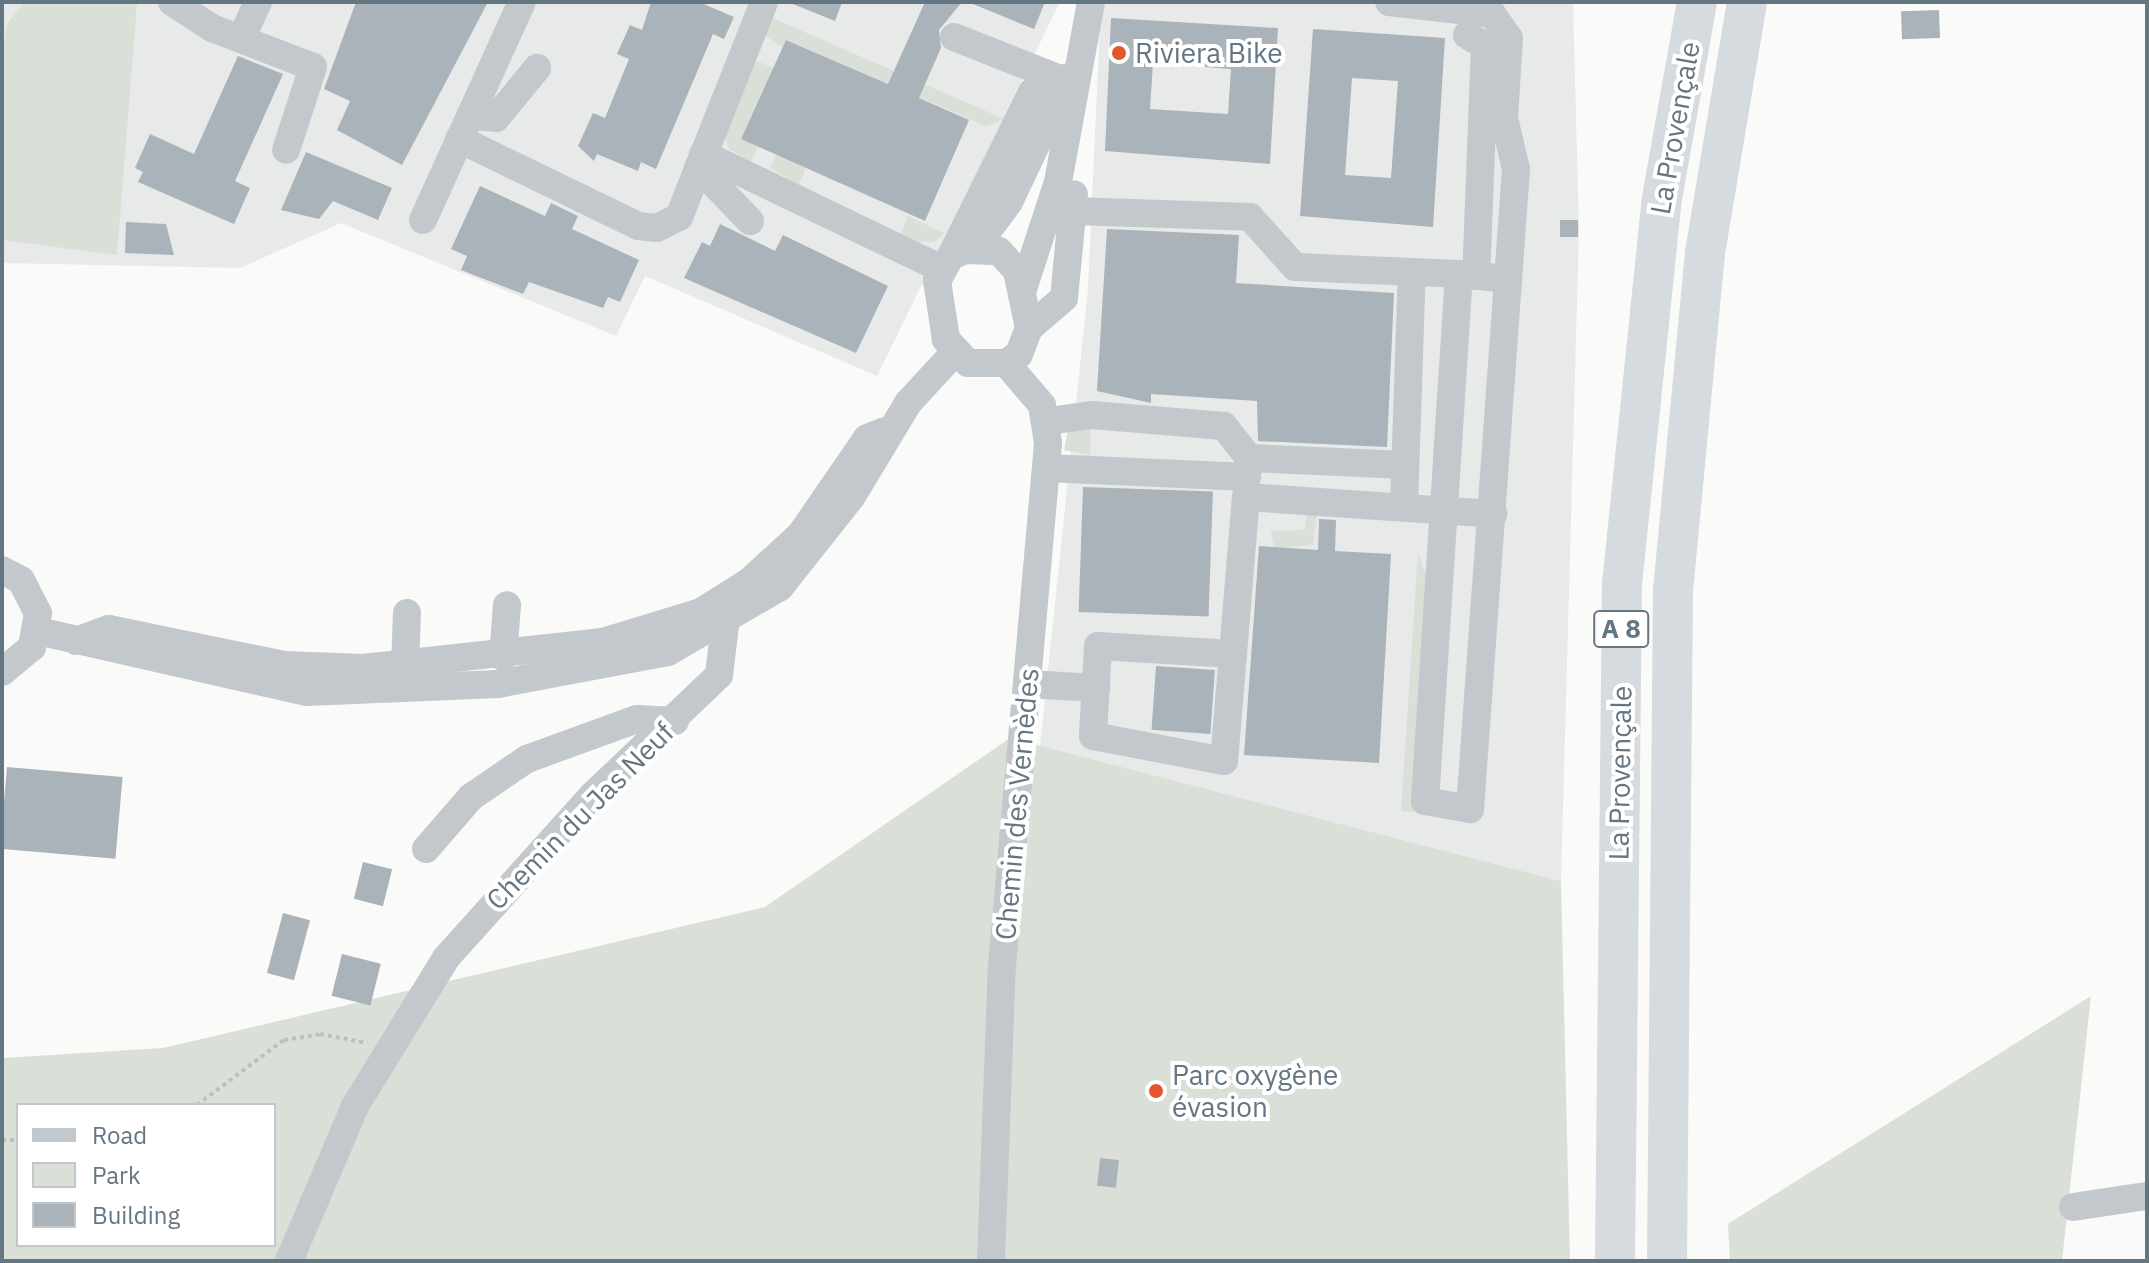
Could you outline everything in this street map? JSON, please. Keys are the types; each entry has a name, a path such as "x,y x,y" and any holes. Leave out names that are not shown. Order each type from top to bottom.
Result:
{"highway":[{"name":"La Provençale","path":"1615,1261 1622,584 1661,204 1697,2"},
{"name":"La Provençale","path":"1667,1261 1673,591 1705,253 1747,2"}],"street":[{"path":"172,2 241,39 313,67 286,150"},
{"path":"241,39 258,2"},
{"path":"423,220 522,2"},
{"path":"464,128 638,226 657,228 679,217 764,2"},
{"path":"1070,132 1079,147 1064,298 1029,328 1019,354 1006,363 977,365 953,354 937,308 956,258 1035,153 1071,72 1091,2"},
{"path":"1383,2 1492,14 1509,38 1504,118 1516,169 1470,809 1425,801 1444,511 1485,46 1467,35"},
{"path":"954,37 1071,72"},
{"path":"464,128 496,118 537,68"},
{"path":"1022,292 1034,270 1070,132 1071,72"},
{"path":"700,161 750,221"},
{"path":"700,161 956,258 1009,257 1022,292 1029,328"},
{"path":"1073,211 1250,217 1295,267 1507,279"},
{"path":"1404,507 1412,272"},
{"path":"38,631 307,692 395,694 609,664 668,652 725,625 780,587 818,544 893,428 953,354"},
{"path":"1006,363 1048,421 1092,415 1224,426 1247,477 1233,654 1224,761 1093,736 1098,646 1233,654"},
{"name":"Chemin des Vernèdes","path":"991,1261 1002,966 1047,468 1048,421"},
{"path":"76,641 109,629 284,665 405,667 603,642 701,612 750,581 801,534 867,438 893,428"},
{"path":"1047,468 1247,477 1405,465"},
{"path":"1247,477 1404,507 1493,514"},
{"path":"2,570 32,595 38,631 21,661 2,672"},
{"path":"503,657 507,605"},
{"path":"405,667 407,613"},
{"name":"Chemin du Jas Neuf","path":"289,1261 387,1051 446,958 507,884 719,675 725,625"},
{"path":"1028,684 1096,688"},
{"path":"426,849 471,797 527,759 637,719 675,721"},
{"path":"2073,1207 2147,1196"}],"path":[{"path":"200,1103 284,1040 342,1036 387,1051"}],"shaded area":[{"path":"2,2 1060,2 877,376 645,276 616,336 341,223 240,268 2,263"},
{"path":"1101,2 1573,2 1579,230 1561,881 1040,746 1088,289"}],"green space":[{"path":"25,2 137,3 117,255 2,240 2,53 8,22"},
{"path":"770,17 1004,119 986,126 787,40 783,48 764,34"},
{"path":"759,62 774,68 741,138 758,146 751,162 729,149 723,132 750,65"},
{"path":"777,154 806,168 798,186 770,167"},
{"path":"908,216 944,233 935,242 910,241 901,233"},
{"path":"1069,424 1091,426 1090,455 1064,450"},
{"path":"1318,507 1313,545 1274,548 1271,531 1305,530 1307,509"},
{"path":"1418,553 1426,576 1414,812 1401,811"},
{"path":"1010,738 1561,881 1570,1261 2,1261 2,1058 163,1048 765,907"},
{"path":"2091,996 2062,1261 1730,1261 1728,1224"}],"building":[{"path":"356,2 488,2 402,165 337,130 350,101 324,89"},
{"path":"651,2 699,2 734,17 724,39 713,34 656,169 641,162 638,171 597,154 594,161 578,146 593,113 605,118 629,59 617,54 630,25 642,30"},
{"path":"788,2 842,2 835,21"},
{"path":"925,2 962,2 939,30 941,48 919,98 969,120 925,221 741,139 786,40 888,84"},
{"path":"968,2 1045,2 1034,29"},
{"path":"1939,10 1940,38 1902,39 1901,11"},
{"path":"1111,18 1278,28 1270,164 1105,151","holes":["1153,63 1231,69 1228,114 1150,109"]},
{"path":"1313,29 1445,38 1433,227 1300,216","holes":["1352,78 1398,81 1391,178 1345,175"]},
{"path":"238,56 283,74 235,181 250,188 234,224 138,182 143,172 135,168 150,134 194,154"},
{"path":"306,152 392,188 378,220 333,201 319,219 281,210"},
{"path":"480,186 545,216 551,203 578,216 572,229 639,260 620,302 608,297 603,308 529,282 523,294 461,270 467,256 451,249"},
{"path":"1560,220 1578,220 1578,237 1560,237"},
{"path":"126,222 166,224 174,255 125,253"},
{"path":"720,224 775,251 783,235 888,286 856,353 684,278 702,242 710,246"},
{"path":"1107,229 1239,235 1236,283 1394,293 1387,447 1258,441 1257,401 1151,394 1151,403 1097,391"},
{"path":"1083,487 1213,492 1209,616 1079,612"},
{"path":"1319,519 1336,520 1335,551 1391,554 1379,763 1244,755 1259,546 1318,550"},
{"path":"1156,666 1215,670 1210,734 1152,730"},
{"path":"7,767 123,777 115,859 2,849"},
{"path":"363,862 392,869 383,906 354,899"},
{"path":"283,913 310,920 294,980 267,973"},
{"path":"342,954 381,964 370,1005 332,996"},
{"path":"1100,1158 1119,1160 1116,1188 1097,1186"}],"place":[{"name":"Riviera Bike","path":"1119,53"},
{"name":"Parc oxygène évasion","path":"1156,1091"}]}
